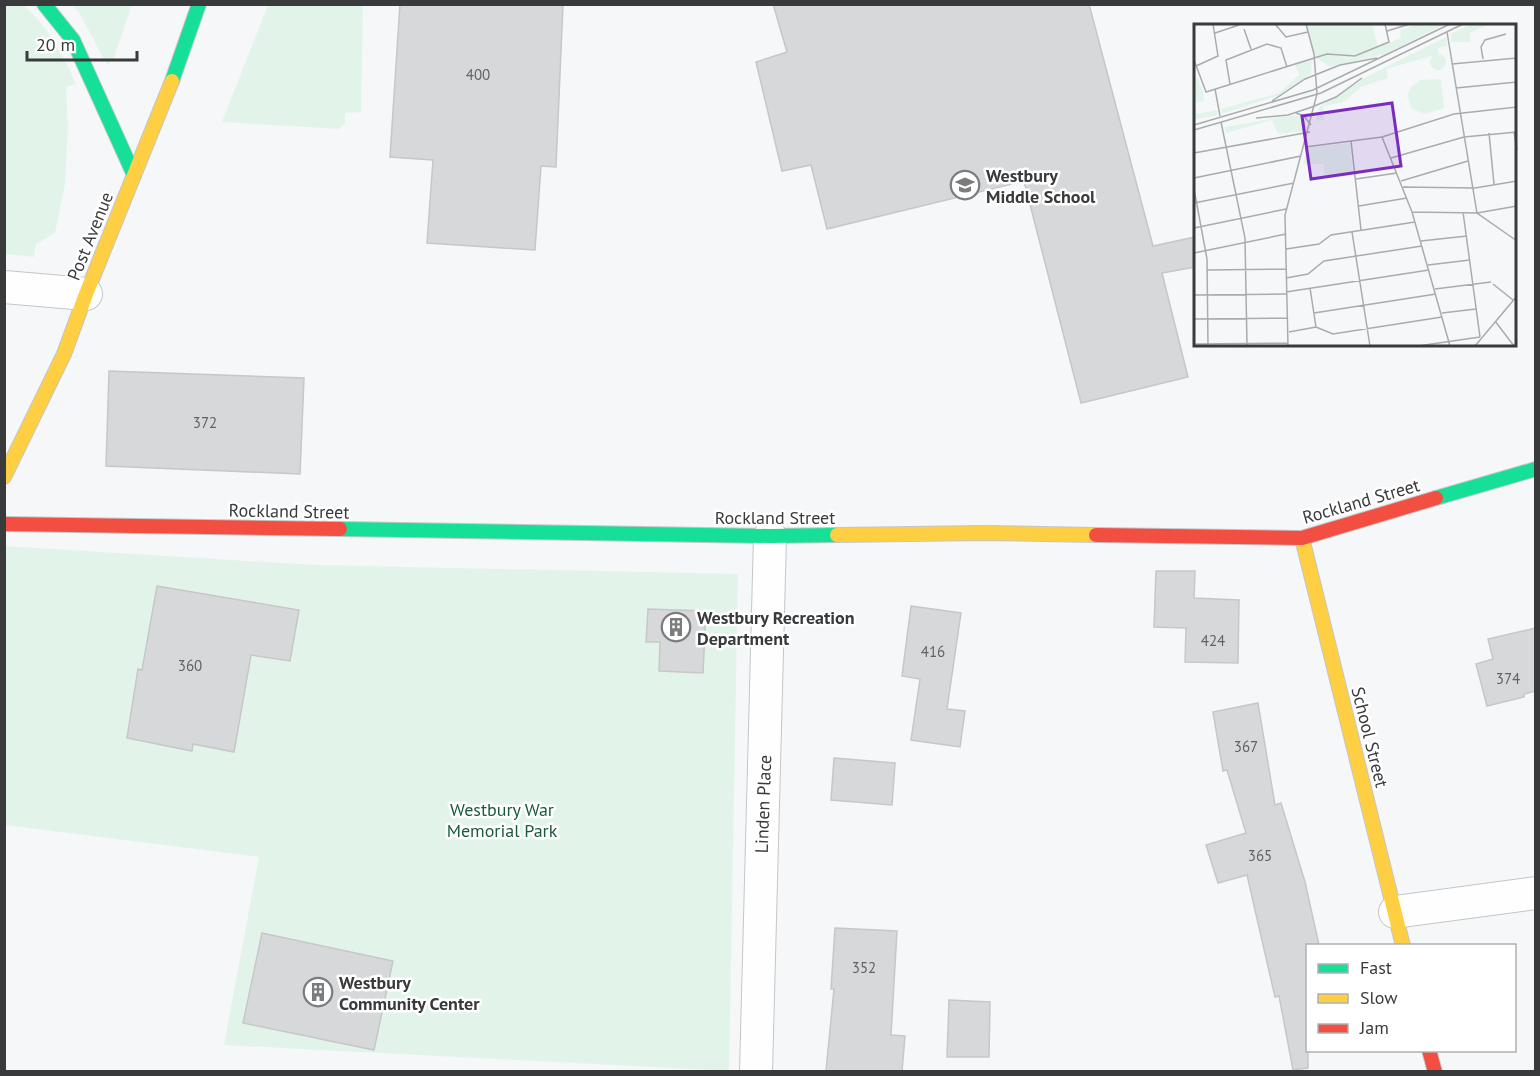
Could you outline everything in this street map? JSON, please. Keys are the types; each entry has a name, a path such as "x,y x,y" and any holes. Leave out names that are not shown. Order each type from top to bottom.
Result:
{"main road":[{"path":"44,4 79,50 134,175"},
{"name":"Post Avenue","path":"4,477 64,354 174,75 199,4"},
{"name":"Rockland Street","path":"4,524 770,536 985,533 1302,538 1536,469"},
{"name":"School Street","path":"1302,538 1403,944"},
{"path":"1430,1052 1435,1071"}],"street":[{"path":"4,287 86,294"},
{"name":"Linden Place","path":"756,1071 770,536"},
{"path":"1395,912 1536,893"}],"green space":[{"path":"5,5 24,5 33,13 54,42 76,84 66,87 68,128 65,184 55,233 36,244 34,257 5,254"},
{"path":"72,5 132,5 113,60 107,65 79,12"},
{"path":"268,5 363,5 361,112 345,113 345,124 338,129 222,122"},
{"name":"Westbury War Memorial Park","path":"4,546 315,565 738,574 729,1071 224,1045 259,857 5,825"}],"building":[{"path":"400,4 563,4 556,167 541,166 535,250 427,243 433,160 390,157"},
{"path":"773,4 1089,4 1153,246 1194,237 1194,267 1162,273 1188,377 1081,403 1024,181 827,229 811,165 782,171 756,62 787,52"},
{"path":"109,371 304,378 300,474 106,466"},
{"path":"1156,571 1195,571 1194,598 1239,600 1238,663 1185,662 1186,628 1154,627"},
{"path":"157,586 299,610 290,661 251,655 234,752 193,744 192,751 127,738 138,669 142,670"},
{"path":"911,606 961,613 947,709 965,711 960,747 911,740 920,679 902,676"},
{"name":"Westbury Recreation Department","path":"648,609 706,611 703,673 659,671 660,642 646,642"},
{"path":"1536,628 1536,691 1524,694 1524,697 1487,706 1476,664 1493,659 1488,639"},
{"path":"1258,703 1275,805 1281,803 1305,882 1319,944 1306,944 1308,1068 1293,1070 1279,996 1275,997 1247,875 1218,883 1206,845 1246,833 1227,770 1223,771 1213,712"},
{"path":"834,758 895,763 892,805 831,800"},
{"path":"835,928 897,931 891,1035 905,1036 902,1071 826,1071 834,989 831,989"},
{"name":"Westbury Community Center","path":"262,933 393,961 374,1050 243,1023"},
{"path":"949,1000 990,1002 989,1057 947,1057"}],"traffic: fast":[{"path":"44,4 73,40 134,175"},
{"path":"172,81 199,4"},
{"path":"1436,498 1536,469"},
{"path":"340,529 770,536 837,535"}],"traffic: slow":[{"path":"4,477 64,354 172,81"},
{"path":"837,535 985,533 1096,535"},
{"path":"1302,538 1403,944"}],"traffic: jam":[{"path":"1096,535 1302,538 1436,498"},
{"path":"4,524 340,529"},
{"path":"1430,1052 1435,1072"}],"place":[{"name":"Westbury Middle School","path":"965,185"},
{"name":"Westbury Recreation Department","path":"676,627"},
{"name":"Westbury Community Center","path":"318,992"}]}
